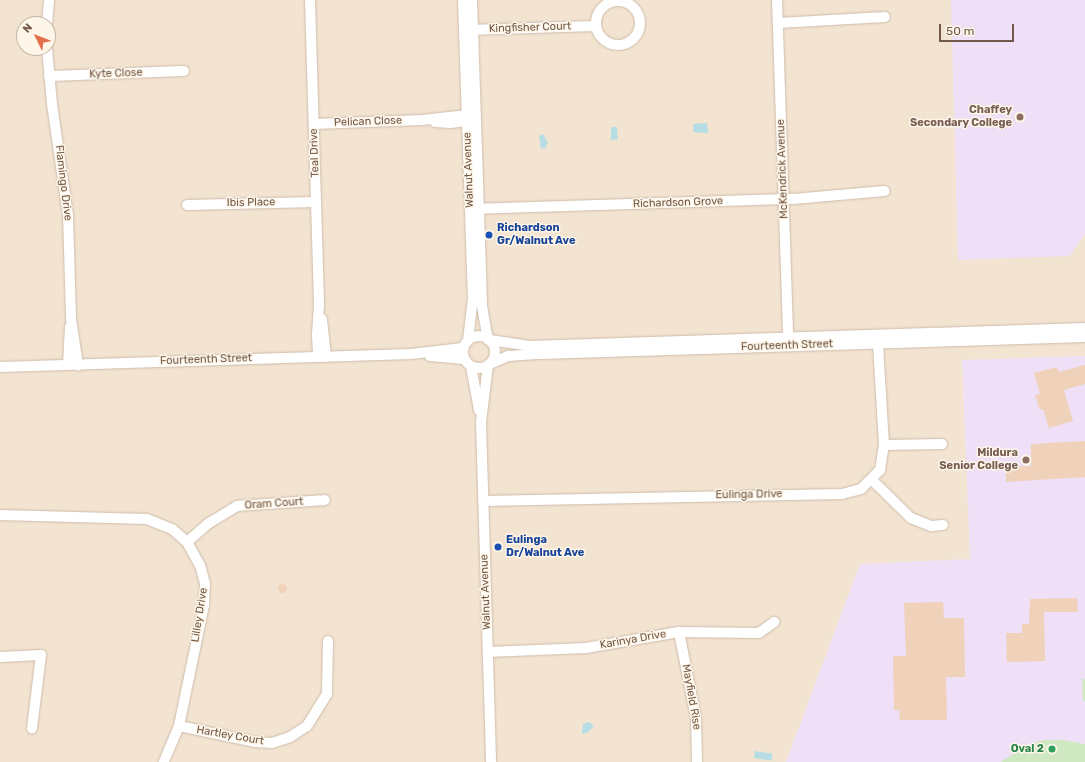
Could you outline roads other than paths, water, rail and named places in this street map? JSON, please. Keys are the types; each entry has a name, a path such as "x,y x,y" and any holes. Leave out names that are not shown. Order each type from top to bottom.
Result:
{"street":[{"path":"48,16 49,0"},
{"name":"Teal Drive","path":"310,0 319,305 322,357"},
{"name":"Walnut Avenue","path":"463,0 469,30"},
{"name":"Walnut Avenue","path":"472,0 469,30 470,119 474,209 482,313 489,339"},
{"path":"619,0 632,6 640,21 636,36 621,45 605,41 595,26 596,16 604,5 619,0"},
{"name":"McKendrick Avenue","path":"777,0 788,337"},
{"path":"778,23 885,17"},
{"name":"Kingfisher Court","path":"469,30 595,26"},
{"name":"Flamingo Drive","path":"47,56 48,76 68,215 73,365"},
{"name":"Kyte Close","path":"48,76 184,71"},
{"name":"Pelican Close","path":"314,124 470,119"},
{"name":"Richardson Grove","path":"474,209 784,199 885,191"},
{"name":"Ibis Place","path":"187,205 316,202"},
{"name":"Walnut Avenue","path":"466,344 473,313 474,209"},
{"name":"Fourteenth Street","path":"489,339 530,346 1085,328"},
{"path":"478,336 489,339 495,355 489,365 480,368 468,363 466,344 478,336"},
{"name":"Fourteenth Street","path":"489,365 508,356 540,354 1085,337"},
{"name":"Fourteenth Street","path":"0,367 411,354 466,344"},
{"name":"Eulinga Drive","path":"483,501 842,494 861,490 880,470 884,445 878,344"},
{"name":"Fourteenth Street","path":"411,354 468,363"},
{"name":"Walnut Avenue","path":"468,363 481,422"},
{"name":"Walnut Avenue","path":"489,365 481,422 491,762"},
{"path":"884,445 942,444"},
{"path":"872,480 911,518 931,526 943,525"},
{"name":"Oram Court","path":"187,542 209,523 237,506 325,500"},
{"name":"Lilley Drive","path":"0,515 147,518 172,529 187,542 200,565 205,584 204,606 179,726 164,762"},
{"name":"Karinya Drive","path":"488,652 586,648 679,632 759,633 774,622"},
{"name":"Mayfield Rise","path":"679,632 696,718 697,762"},
{"name":"Hartley Court","path":"179,726 256,742 272,743 290,737 307,726 327,694 328,641"},
{"path":"0,657 41,655 32,728"}],"water":[{"path":"707,123 708,133 693,132 693,124"},
{"path":"611,127 617,127 618,139 611,140"},
{"path":"543,134 548,143 545,148 541,149 539,136"},
{"path":"589,722 594,726 588,732 582,734 583,724"},
{"path":"755,751 773,754 772,761 754,758"}],"place":[{"name":"Chaffey Secondary College","path":"1020,117"},
{"name":"Richardson Gr/Walnut Ave","path":"489,235"},
{"name":"Mildura Senior College","path":"1026,460"},
{"name":"Eulinga Dr/Walnut Ave","path":"498,547"},
{"name":"Oval 2","path":"1052,749"}]}
